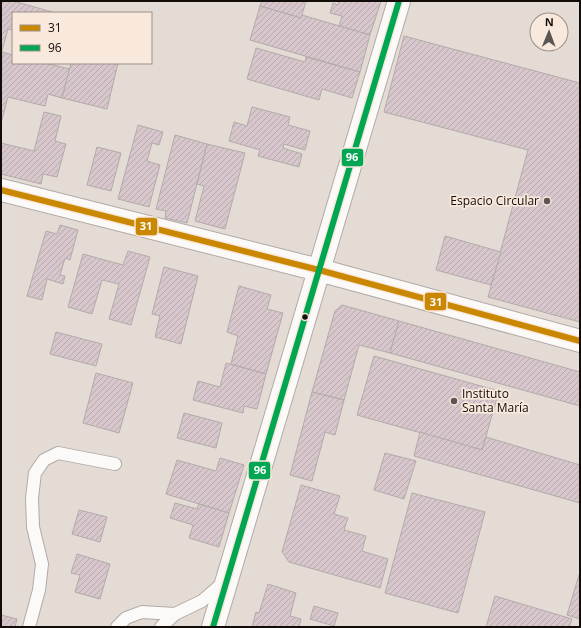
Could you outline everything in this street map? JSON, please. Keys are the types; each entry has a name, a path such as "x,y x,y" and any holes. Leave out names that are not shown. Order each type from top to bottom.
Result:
{"main road":[{"path":"213,627 399,1"},
{"path":"1,190 319,270 580,341"}],"lane":[{"path":"29,627 39,590 42,564 33,527 32,498 35,473 44,460 58,454 115,464"},
{"path":"161,627 175,614 202,601 227,580"},
{"path":"117,627 126,618 142,612 175,614"}],"building":[{"path":"1,1 13,1 52,12 12,12 12,30 8,29 1,54"},
{"path":"262,1 306,1 301,18 260,6"},
{"path":"339,1 381,1 370,35 339,26 342,16 330,13 333,3 338,5"},
{"path":"260,6 301,18 302,15 370,35 360,72 250,40"},
{"name":"Espacio Circular","path":"404,36 580,83 580,322 488,297 528,150 384,112"},
{"path":"256,48 305,62 306,57 360,72 352,98 322,89 319,100 247,79"},
{"path":"2,52 12,55 12,64 49,64 70,69 62,98 48,94 45,106 8,97 1,123"},
{"path":"71,64 118,64 107,109 62,98"},
{"path":"252,107 290,117 288,125 310,131 305,150 284,144 283,148 302,154 299,167 258,156 260,150 229,141 234,122 247,126"},
{"path":"44,112 61,116 55,141 66,144 57,177 43,174 41,184 1,174 1,143 34,151"},
{"path":"138,125 163,132 159,145 152,143 147,161 160,165 149,207 118,199"},
{"path":"175,135 207,144 187,223 165,218 166,211 156,209"},
{"path":"207,144 245,153 225,229 195,221 204,186 197,184"},
{"path":"97,147 121,153 111,191 87,185"},
{"path":"60,225 78,230 70,260 65,258 60,275 65,276 63,284 47,279 42,300 27,296 46,231 57,234"},
{"path":"445,236 501,252 491,285 436,270"},
{"path":"128,251 150,257 131,325 109,319 119,284 102,280 92,314 68,307 83,254 123,265"},
{"path":"164,267 198,276 181,344 155,337 160,316 152,314"},
{"path":"239,286 271,295 267,309 283,313 266,374 231,364 238,336 227,332"},
{"path":"342,305 399,321 390,353 359,345 344,400 312,392 335,311"},
{"path":"399,321 580,372 580,406 390,353"},
{"path":"56,332 102,344 96,366 50,354"},
{"path":"374,356 499,391 482,450 357,415"},
{"path":"226,363 266,374 257,409 244,406 243,413 193,400 198,381 220,387"},
{"path":"96,373 133,383 119,433 83,423"},
{"path":"312,392 344,400 335,435 325,432 312,481 290,475"},
{"path":"184,413 222,423 216,448 177,438"},
{"path":"420,432 482,450 486,437 580,465 580,503 414,456"},
{"path":"385,453 416,461 404,499 374,490"},
{"path":"220,458 244,465 229,513 166,494 177,460 216,471"},
{"path":"301,485 340,496 334,514 348,518 344,530 366,536 362,551 388,559 380,588 289,562 282,552"},
{"path":"412,493 485,512 458,613 385,593"},
{"path":"175,503 197,509 199,504 229,513 219,547 189,538 193,525 170,518"},
{"path":"79,510 107,517 100,542 72,534"},
{"path":"77,554 110,564 100,599 75,592 80,575 71,573"},
{"path":"580,575 580,619 567,615"},
{"path":"268,584 296,593 290,616 301,619 299,627 252,627 256,612 259,613"},
{"path":"495,596 572,619 569,627 486,627"},
{"path":"314,606 338,613 334,626 310,619"},
{"path":"1,615 17,619 15,627 1,627"}],"transit line":[{"name":"96","path":"213,627 399,1"},
{"name":"31","path":"1,190 319,270 580,341"}],"place":[{"name":"Espacio Circular","path":"547,201"},
{"name":"Instituto Santa María","path":"454,401"}]}
